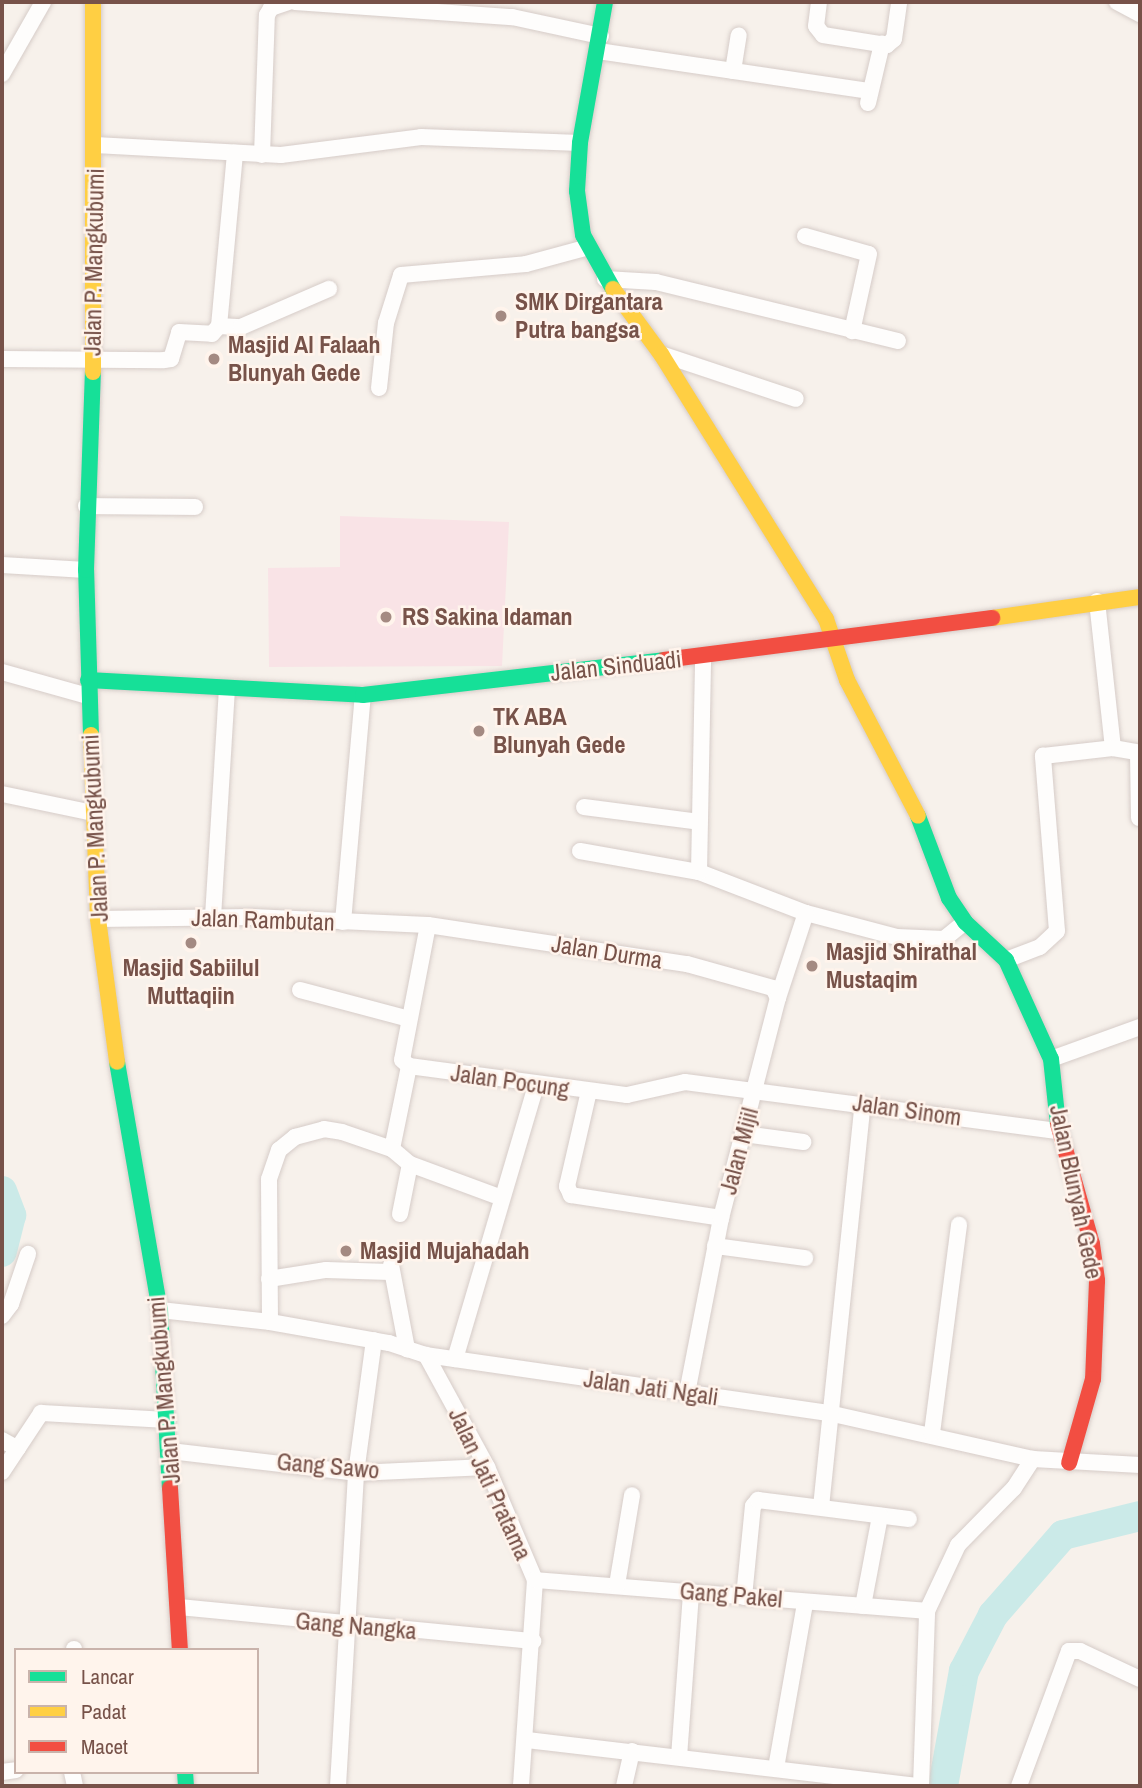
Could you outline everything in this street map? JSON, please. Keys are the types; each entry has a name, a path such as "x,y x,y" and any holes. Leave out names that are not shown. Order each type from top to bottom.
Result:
{"street":[{"path":"2,74 43,2"},
{"name":"Jalan P. Mangkubumi","path":"93,2 94,358 86,506 86,570 98,919 120,1085 160,1310 180,1648"},
{"path":"262,155 267,15 271,8 288,2"},
{"path":"295,2 512,17 599,44 869,97 882,44"},
{"name":"Jalan Blunyah Gede","path":"604,2 599,44 580,143 578,212 589,247 605,278 661,354 836,640 847,680 920,821 949,898 965,922 1006,960 1051,1059 1059,1131 1091,1244 1097,1281 1093,1379 1069,1463"},
{"path":"819,2 816,26 823,34 882,44 894,39 899,2"},
{"path":"1117,2 1140,14"},
{"path":"733,71 739,35"},
{"path":"95,145 262,155 421,137 580,143"},
{"path":"2,359 171,359 178,332 212,334 219,326 235,153"},
{"path":"805,236 869,254 852,331"},
{"path":"379,388 386,323 401,275 526,264 589,247"},
{"path":"605,278 656,282 898,341"},
{"path":"219,326 241,327 329,289"},
{"path":"661,354 796,399"},
{"path":"86,506 195,507"},
{"path":"2,565 86,570"},
{"name":"Jalan Sinduadi","path":"88,688 363,695 836,640 1140,597"},
{"path":"1097,601 1113,748"},
{"path":"699,872 703,656"},
{"path":"2,672 88,688"},
{"path":"213,917 227,690"},
{"path":"343,922 363,695"},
{"path":"1006,960 1040,947 1057,931 1042,756 1113,748 1139,753 1139,818"},
{"path":"2,794 93,813"},
{"path":"584,807 699,822"},
{"path":"580,851 699,872 806,913 920,939 944,939 965,922"},
{"name":"Jalan Mijil","path":"687,1393 721,1218 778,998 806,913"},
{"name":"Jalan Rambutan","path":"98,919 213,917 428,925"},
{"path":"392,1149 409,1066 402,1060 428,925"},
{"name":"Jalan Durma","path":"428,925 687,964 773,988 778,998"},
{"path":"300,990 410,1019"},
{"path":"1051,1059 1140,1027"},
{"name":"Jalan Pocung","path":"409,1066 536,1086 627,1095 685,1082 756,1091"},
{"path":"455,1359 536,1086"},
{"path":"589,1091 567,1186 571,1195 721,1218"},
{"name":"Jalan Sinom","path":"756,1091 1059,1131"},
{"path":"821,1507 833,1414 863,1104"},
{"path":"270,1322 269,1179 286,1142 324,1129 392,1149 410,1164 494,1195"},
{"path":"744,1134 803,1142"},
{"path":"400,1214 410,1164"},
{"path":"932,1433 958,1225"},
{"path":"715,1246 805,1258"},
{"path":"2,1316 11,1304 28,1254"},
{"path":"269,1279 326,1270 391,1268 407,1349"},
{"name":"Jalan Jati Ngali","path":"160,1310 270,1322 374,1340 426,1355 833,1414 932,1433 1033,1459 1140,1465"},
{"path":"338,1786 345,1626 356,1473 374,1340"},
{"name":"Jalan Jati Pratama","path":"426,1355 487,1466 535,1580 527,1740 521,1786"},
{"path":"2,1472 41,1413 168,1420"},
{"path":"2,1440 18,1449"},
{"name":"Gang Sawo","path":"170,1451 356,1473 487,1466"},
{"path":"527,1740 776,1768 815,1780 920,1786 927,1611 958,1545 1014,1489 1033,1459"},
{"path":"617,1585 632,1495"},
{"path":"744,1597 754,1503 821,1507 909,1519"},
{"path":"863,1606 880,1516"},
{"name":"Gang Pakel","path":"535,1580 927,1611"},
{"path":"679,1757 691,1592"},
{"path":"776,1768 805,1602"},
{"name":"Gang Nangka","path":"179,1606 345,1626 533,1641"},
{"path":"1019,1786 1069,1651 1140,1679"},
{"path":"624,1786 632,1751"}],"shaded area":[{"name":"RS Sakina Idaman","path":"340,516 509,522 502,666 269,667 268,568 340,567"}],"waterway":[{"path":"2,1191 11,1215 2,1252"},
{"path":"943,1786 964,1671 993,1615 1063,1535 1140,1516"}],"traffic: fast":[{"path":"605,2 580,143 577,191 583,235 613,289"},
{"path":"91,735 86,570 93,372"},
{"path":"88,680 363,695 664,660"},
{"path":"918,816 949,898 965,922 1006,960 1051,1059 1058,1124"},
{"path":"117,1062 160,1310 170,1488"},
{"path":"185,1774 186,1786"}],"traffic: slow":[{"path":"93,2 93,372"},
{"path":"613,289 661,354 826,619 847,680 918,816"},
{"path":"992,618 1140,597"},
{"path":"91,735 98,919 117,1062"}],"traffic: jam":[{"path":"664,660 992,618"},
{"path":"1058,1124 1092,1244 1097,1281 1093,1379 1069,1463"},
{"path":"170,1488 180,1648"}],"place":[{"name":"SMK Dirgantara Putra bangsa","path":"501,316"},
{"name":"Masjid Al Falaah Blunyah Gede","path":"214,359"},
{"name":"RS Sakina Idaman","path":"386,617"},
{"name":"TK ABA Blunyah Gede","path":"479,731"},
{"name":"Masjid Sabiilul Muttaqiin","path":"191,943"},
{"name":"Masjid Shirathal Mustaqim","path":"812,966"},
{"name":"Masjid Mujahadah","path":"346,1251"}]}
